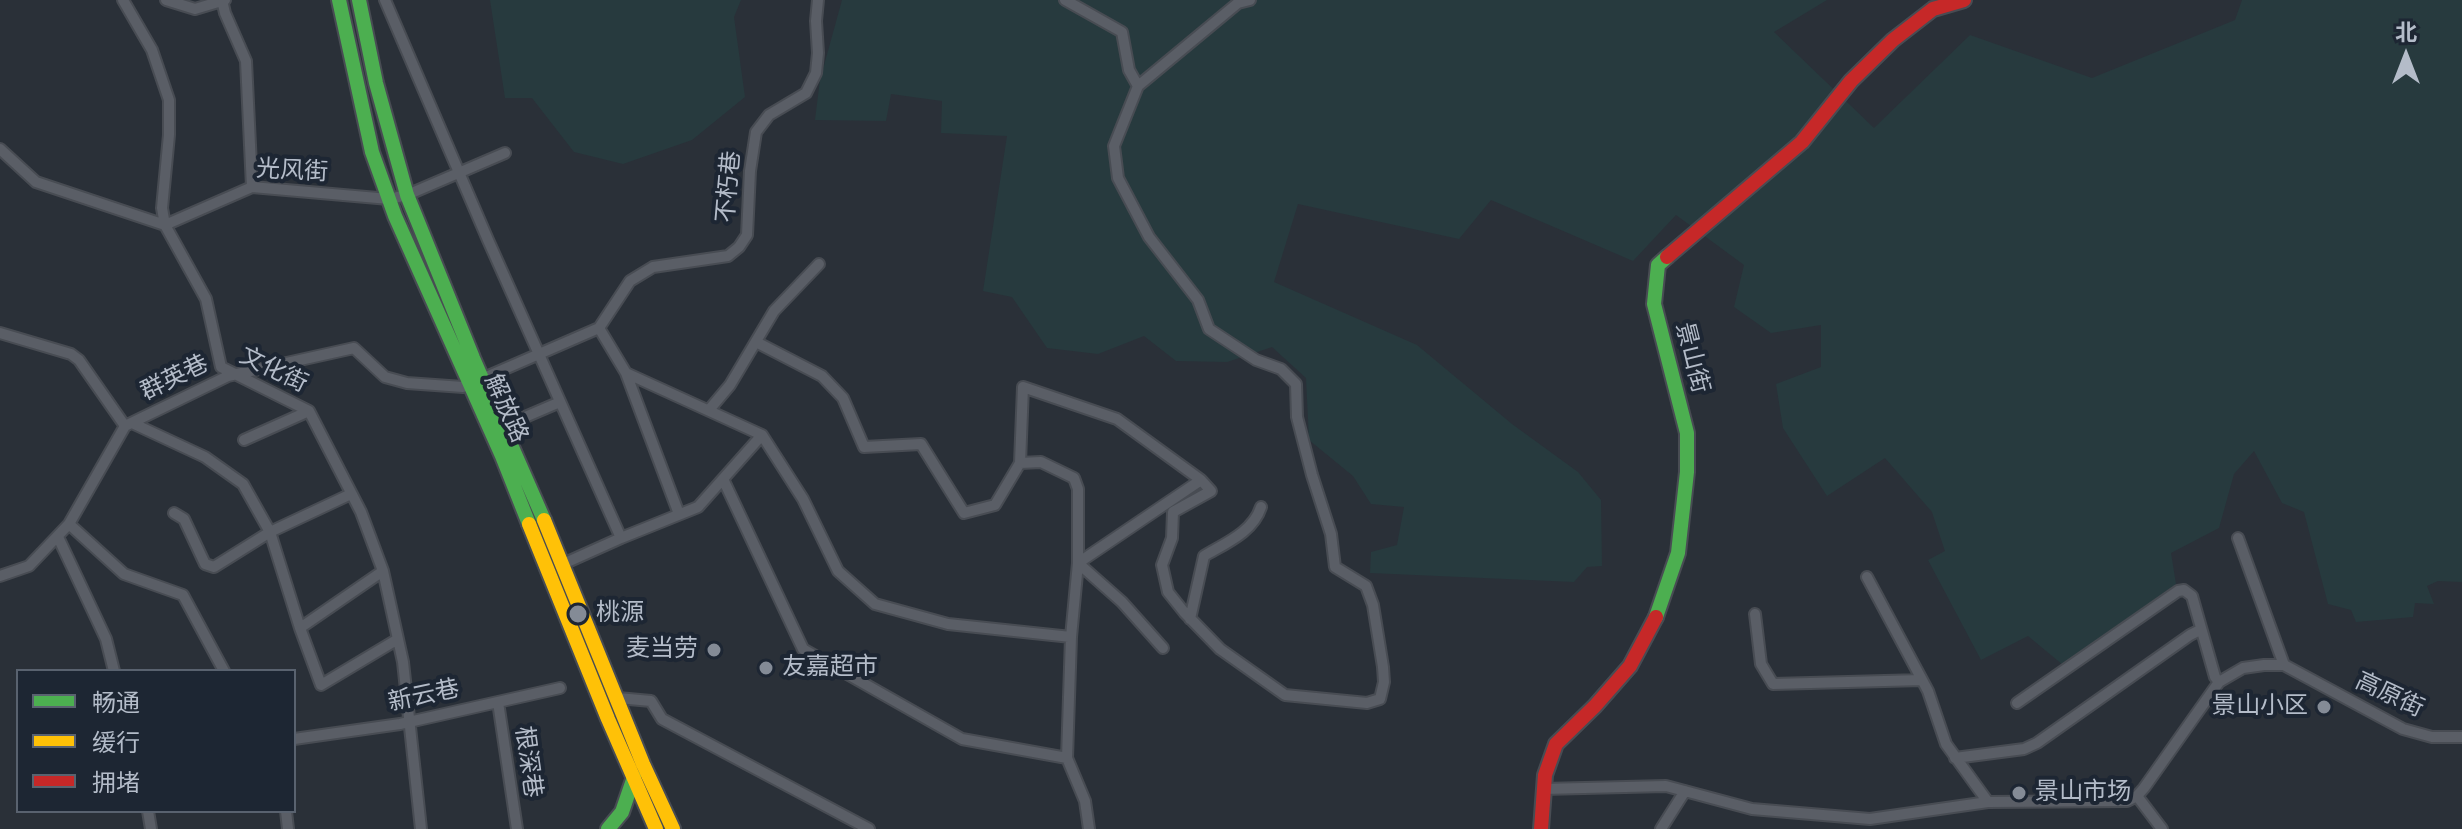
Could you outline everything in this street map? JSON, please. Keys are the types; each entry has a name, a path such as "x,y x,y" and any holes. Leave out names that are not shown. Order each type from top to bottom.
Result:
{"main road":[{"name":"解放路","path":"339,0 372,152 389,199 476,382 504,426 673,829"},
{"name":"解放路","path":"359,0 376,83 407,195 505,464 656,829"},
{"name":"景山街","path":"1541,829 1545,775 1556,744 1630,666 1659,610 1678,553 1687,472 1687,433 1654,304 1658,265 1802,142 1851,81 1893,40 1933,9 1964,0"},
{"path":"608,829 630,797 634,777"},
{"path":"662,805 666,829"}],"street":[{"name":"文化街","path":"123,0 152,50 169,100 162,208 165,225 206,299 221,367 309,411 351,494 383,571 398,639 421,829"},
{"path":"166,0 195,9 223,1 225,13 246,61 252,187"},
{"path":"385,0 621,538"},
{"name":"不朽巷","path":"599,328 630,281 653,267 728,256 739,247 747,235 750,171 756,132 769,115 806,93 816,73 818,0"},
{"path":"1065,0 1122,32 1129,70 1138,86"},
{"path":"756,342 822,376 843,398 864,447 921,444 964,513 995,505 1020,463 1023,387 1117,419 1201,480 1211,491 1173,512 1172,538 1162,565 1168,592 1190,619 1220,649 1285,695 1367,703 1380,699 1383,667 1373,605 1366,586 1335,567 1331,534 1297,417 1296,384 1281,369 1256,360 1209,329 1198,300 1149,237 1118,178 1114,146 1138,86 1238,3 1250,0"},
{"path":"0,149 36,182 165,225"},
{"name":"光风街","path":"165,225 252,187 389,199 407,195 505,153"},
{"path":"709,410 730,385 774,311 819,264"},
{"path":"476,382 599,328 626,373 679,514"},
{"path":"0,333 71,354 79,360 128,424 205,457 243,484 270,532 321,685 398,639"},
{"name":"群英巷","path":"0,576 29,566 69,524 128,424 234,374 354,348 385,377 407,383 463,387 476,382"},
{"path":"626,373 762,435 803,499 838,571 875,604 948,624 1071,637"},
{"path":"504,426 560,402"},
{"path":"244,440 309,411"},
{"path":"563,564 698,507 762,435"},
{"path":"1020,463 1041,462 1074,478 1078,489 1078,563 1071,637 1067,758 1085,801 1089,829"},
{"path":"723,479 803,649 962,739 1067,758"},
{"path":"1078,563 1201,480"},
{"path":"174,513 184,519 205,564 214,567 270,532 351,494"},
{"path":"1190,619 1204,556 1257,520 1261,507"},
{"path":"69,524 124,574 183,595 223,669"},
{"path":"58,537 106,639 114,669"},
{"path":"1543,789 1666,786 1752,809 1859,823 1921,810 1988,802 2127,801 2137,796 2219,682 2243,668 2284,665 2238,538"},
{"path":"1078,563 1122,602 1163,648"},
{"path":"300,628 383,571"},
{"path":"1867,577 1928,691 1946,744 1988,802"},
{"path":"2017,703 2178,591 2184,590 2192,596 2200,630 2219,682"},
{"path":"1755,614 1761,664 1773,684 1922,680"},
{"path":"1955,758 2024,749 2037,743 2200,630"},
{"name":"高原街","path":"2284,665 2403,729 2432,737 2462,737"},
{"name":"新云巷","path":"296,739 409,722 560,688"},
{"path":"618,698 651,701 662,719 869,829"},
{"name":"根深巷","path":"498,702 517,829"},
{"path":"1661,829 1685,791"},
{"path":"2137,796 2162,829"}],"green space":[{"path":"490,0 741,0 734,17 745,97 692,140 623,164 574,152 532,98 505,98"},
{"path":"842,0 1827,0 1774,32 1874,128 1970,35 2092,78 2235,20 2242,0 2462,0 2462,582 2438,581 2427,586 2434,604 2415,603 2413,617 2356,622 2351,610 2328,604 2304,512 2282,503 2254,451 2234,474 2219,528 2171,553 2176,584 2063,665 2028,636 1981,660 1928,560 1945,551 1932,512 1885,458 1827,496 1783,428 1776,384 1821,367 1821,325 1771,333 1734,307 1744,265 1676,215 1633,261 1491,200 1459,239 1298,204 1274,282 1417,345 1512,424 1578,472 1601,500 1602,566 1587,567 1574,582 1370,573 1371,552 1397,545 1404,507 1371,504 1353,476 1309,440 1306,378 1272,347 1227,362 1176,361 1144,336 1098,354 1047,348 1012,297 983,291 1007,136 941,133 942,101 891,94 886,121 815,120 820,80"}],"traffic: fast":[{"path":"339,0 372,152 395,216 529,524"},
{"path":"359,0 376,83 407,195 473,358 544,520"},
{"path":"1656,617 1678,553 1687,472 1687,433 1654,304 1658,265 1667,257"},
{"path":"608,829 622,812 634,777"}],"traffic: slow":[{"path":"544,520 643,764 673,829"},
{"path":"529,524 656,829"}],"traffic: jam":[{"path":"1667,257 1802,142 1851,81 1893,40 1933,9 1964,0"},
{"path":"1541,829 1545,775 1556,744 1630,666 1656,617"}],"place":[{"name":"桃源","path":"578,614"},
{"name":"麦当劳","path":"714,650"},
{"name":"友嘉超市","path":"766,668"},
{"name":"景山小区","path":"2324,707"},
{"name":"景山市场","path":"2019,793"}]}
